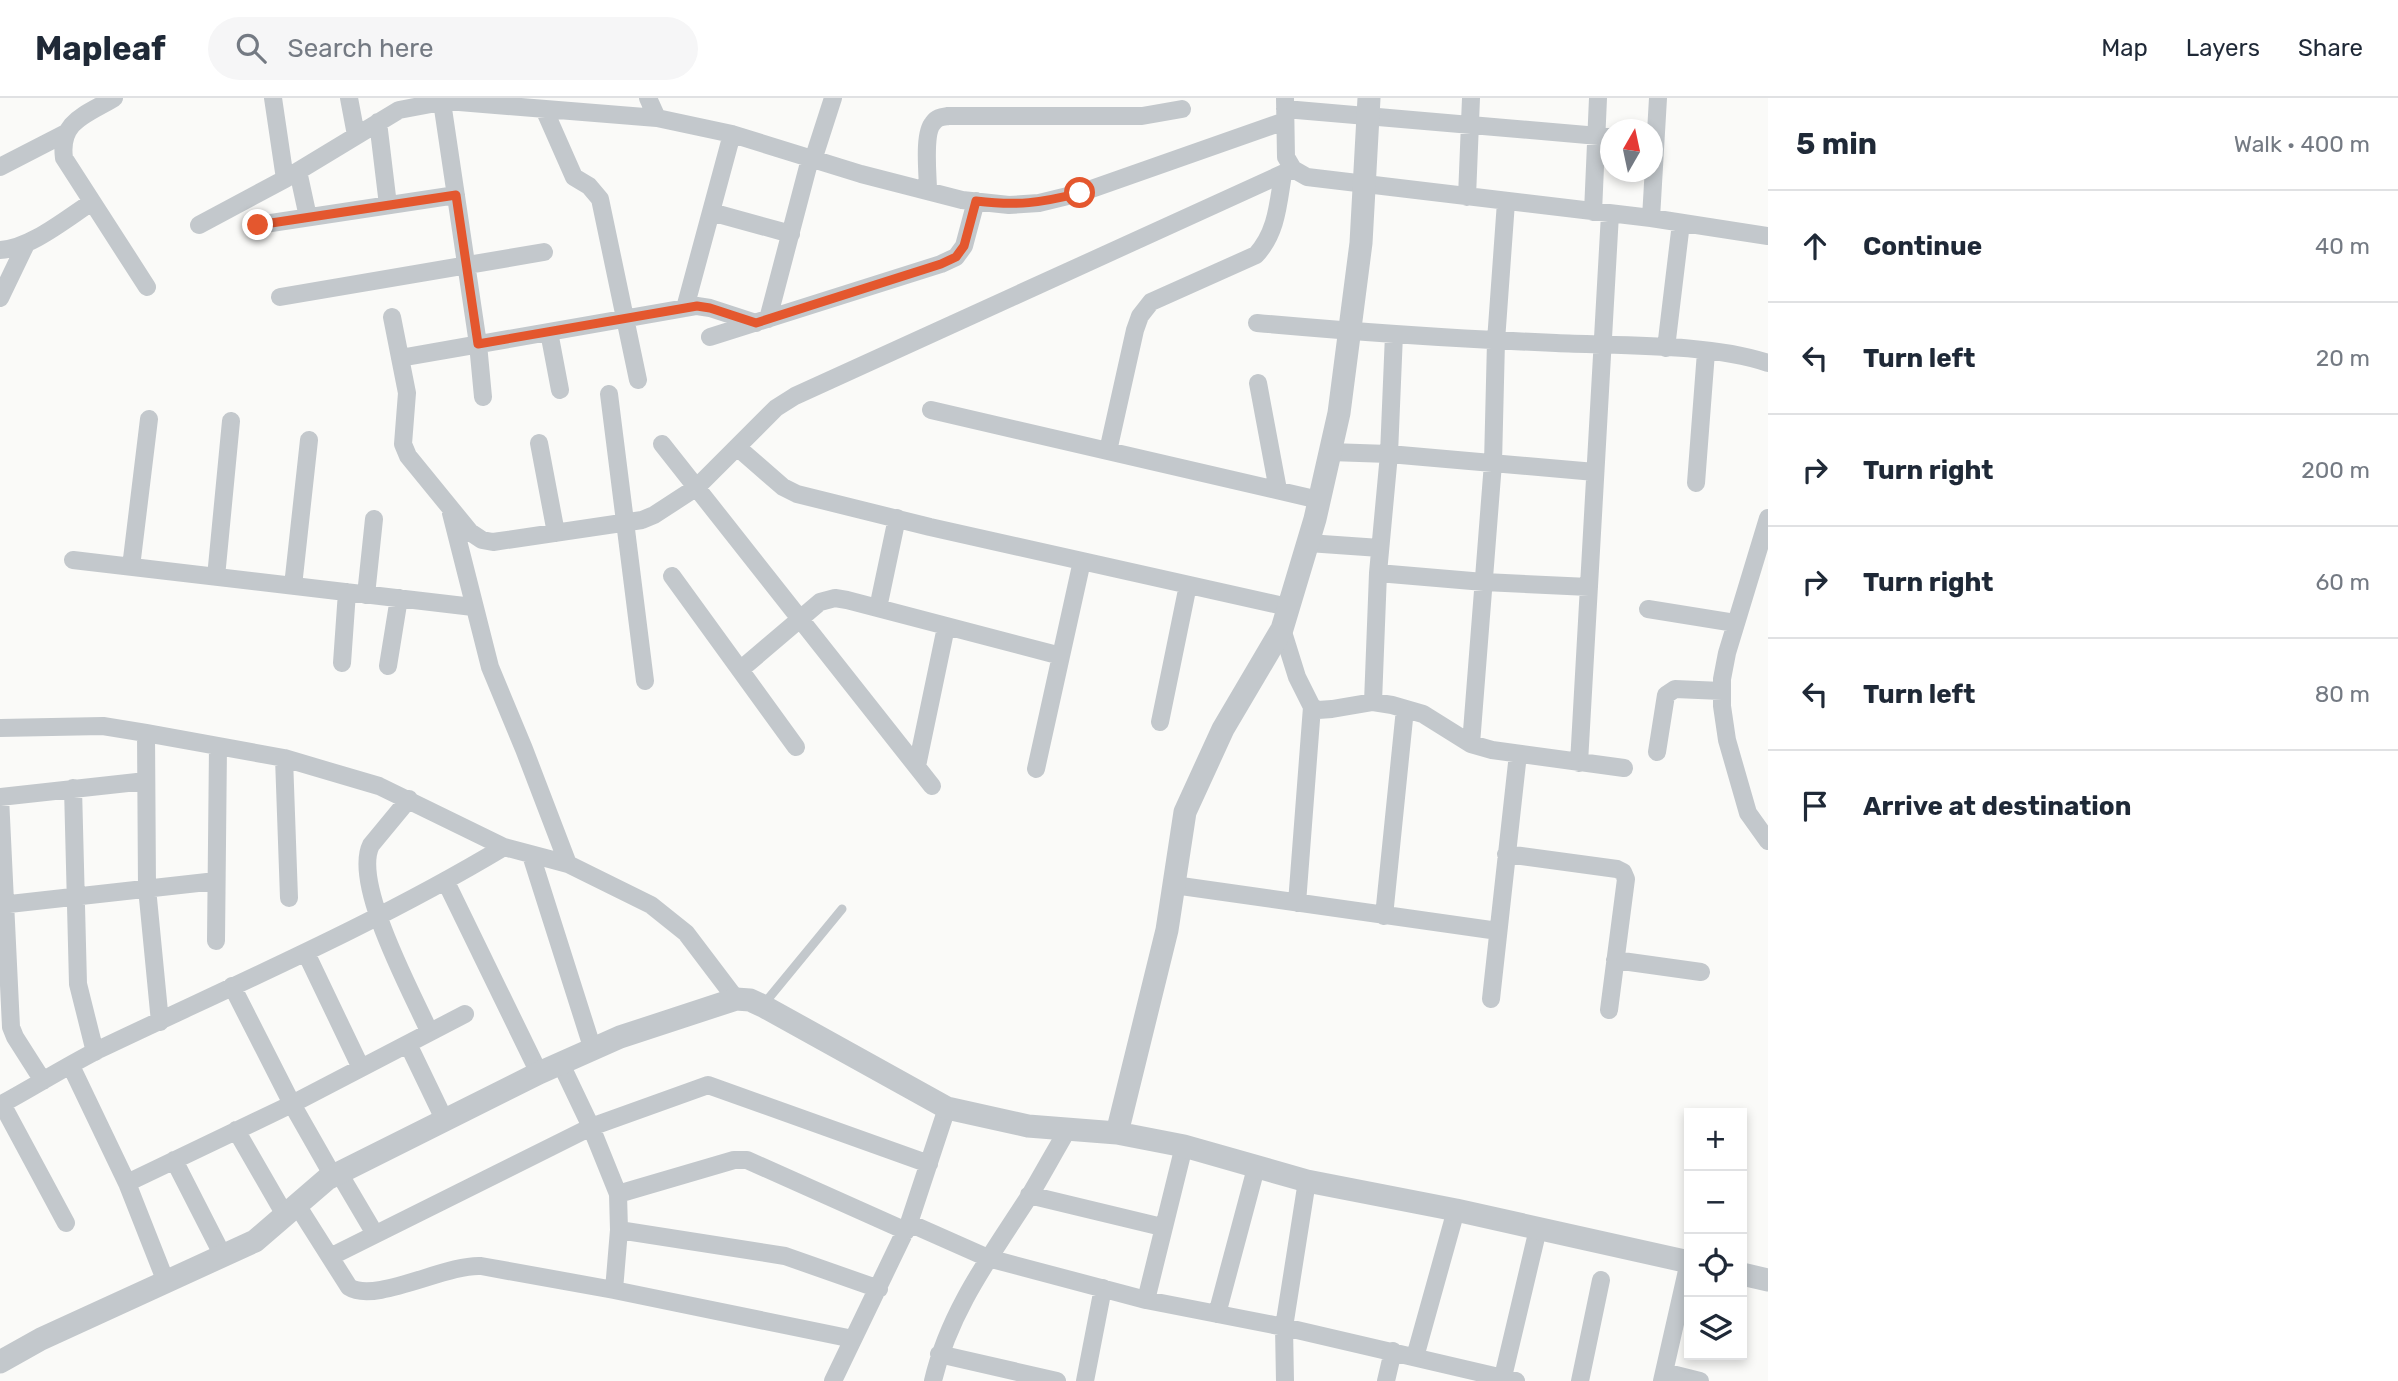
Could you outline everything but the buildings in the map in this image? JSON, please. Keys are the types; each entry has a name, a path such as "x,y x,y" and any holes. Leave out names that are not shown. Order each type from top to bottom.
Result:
{"street":[{"path":"0,167 64,134 74,122 114,98"},
{"path":"273,98 292,175 308,217"},
{"path":"349,98 356,135"},
{"path":"648,98 657,118"},
{"path":"762,321 833,98"},
{"path":"1467,197 1471,98"},
{"path":"1598,98 1601,119"},
{"path":"1656,119 1658,98"},
{"path":"199,225 292,175 399,110 442,102 657,118 732,134 812,160 928,191 1009,205 1029,204 1070,195 1285,109 1368,107 1470,124 1600,136"},
{"path":"442,102 478,344 483,397"},
{"path":"1117,1133 1159,963 1185,811 1223,729 1285,618 1319,500 1339,413 1361,243 1368,107"},
{"path":"544,109 574,177 589,186 600,199 638,380"},
{"path":"928,191 928,136 930,125 937,118 1116,117 1142,116 1182,109"},
{"path":"1108,451 1140,316 1151,302 1256,255 1267,242 1275,223 1288,172 1285,109"},
{"path":"378,122 388,205"},
{"path":"64,134 64,158 147,287"},
{"path":"685,308 732,134"},
{"path":"391,317 407,405 403,444 408,456 470,532 482,540 493,542 625,522 654,515 697,487 776,408 795,396 1288,172 1307,177 1651,218 1768,236"},
{"path":"1579,763 1602,345 1602,182"},
{"path":"1651,218 1652,182"},
{"path":"258,225 456,195"},
{"path":"710,337 956,257 964,246 976,201"},
{"path":"0,250 12,250 26,244 92,202"},
{"path":"1471,744 1493,463 1496,341 1506,202"},
{"path":"711,212 790,234"},
{"path":"1666,348 1681,223"},
{"path":"0,298 26,244"},
{"path":"280,297 544,252"},
{"path":"400,358 685,308 710,308 762,321"},
{"path":"1257,323 1496,341 1666,348 1751,358 1768,363"},
{"path":"549,332 560,390"},
{"path":"1373,702 1378,573 1389,454 1394,334"},
{"path":"1696,483 1706,352"},
{"path":"1258,383 1278,490"},
{"path":"609,394 645,681"},
{"path":"931,410 1319,500"},
{"path":"131,567 149,419"},
{"path":"216,577 231,421"},
{"path":"293,586 309,440"},
{"path":"539,443 556,533"},
{"path":"662,444 932,786"},
{"path":"737,446 783,487 797,494 1188,585 1285,618"},
{"path":"1330,452 1389,454 1595,472"},
{"path":"450,508 490,667 568,863"},
{"path":"1768,517 1727,653 1722,691 1727,740 1748,813 1768,841"},
{"path":"878,608 897,518"},
{"path":"366,594 374,519"},
{"path":"1308,543 1380,548"},
{"path":"72,559 473,607"},
{"path":"1036,769 1082,561"},
{"path":"1378,573 1589,587"},
{"path":"672,576 796,747"},
{"path":"1160,722 1188,585"},
{"path":"342,663 347,592"},
{"path":"388,666 399,598"},
{"path":"740,670 820,602 835,598 1060,656"},
{"path":"1648,610 1735,623"},
{"path":"1285,618 1297,677 1312,707 1297,903"},
{"path":"917,766 946,627"},
{"path":"1657,752 1666,695 1675,689 1722,691"},
{"path":"1312,707 1318,710 1332,709 1373,702 1423,714 1471,744 1518,754 1624,768"},
{"path":"1384,916 1405,709"},
{"path":"0,728 103,726 284,758 379,786 504,847 568,863 667,916 686,933 736,999"},
{"path":"146,733 147,888 160,1022"},
{"path":"216,941 218,746"},
{"path":"1491,999 1518,754"},
{"path":"284,758 289,898"},
{"path":"43,1081 11,1027 2,904 0,797 146,781"},
{"path":"73,788 78,984 95,1052"},
{"path":"409,799 368,852 367,872 378,916 429,1031"},
{"path":"66,1223 1,1104 95,1052 306,953 446,882 504,847"},
{"path":"1506,854 1623,872 1626,879 1609,1010"},
{"path":"531,855 593,1050"},
{"path":"2,904 216,881"},
{"path":"446,882 539,1073"},
{"path":"1174,885 1498,932"},
{"path":"306,953 361,1068"},
{"path":"1615,960 1701,972"},
{"path":"232,986 292,1104 375,1234"},
{"path":"0,1362 41,1339 255,1241 336,1174 539,1073 620,1037 736,999 750,1000 763,1006 947,1108 1028,1126 1117,1133 1184,1146 1307,1181 1456,1210 1684,1261"},
{"path":"127,1183 292,1104 465,1014"},
{"path":"408,1044 445,1121"},
{"path":"561,1064 591,1127 618,1194 620,1230 614,1290"},
{"path":"71,1066 127,1183 166,1282"},
{"path":"330,1257 591,1127 708,1085 929,1164"},
{"path":"833,1381 908,1227 947,1108"},
{"path":"933,1381 939,1354 951,1326 988,1258 1068,1129"},
{"path":"236,1130 291,1210 330,1257 349,1287 363,1293 471,1265 614,1290 853,1339"},
{"path":"1146,1300 1184,1146"},
{"path":"174,1160 223,1256"},
{"path":"618,1194 734,1160 747,1160 988,1258 1146,1300 1284,1327 1507,1380 1538,1229"},
{"path":"1217,1314 1256,1168"},
{"path":"1285,1381 1284,1327 1307,1181"},
{"path":"1029,1195 1162,1227"},
{"path":"1415,1357 1456,1210"},
{"path":"620,1230 785,1256 879,1289"},
{"path":"1747,1275 1768,1280"},
{"path":"1580,1381 1601,1280"},
{"path":"1684,1284 1663,1377 1700,1381"},
{"path":"1085,1381 1103,1288"},
{"path":"1386,1381 1392,1351"},
{"path":"939,1354 1011,1376 1057,1381"}],"lane":[{"path":"763,1006 842,909"}],"route":[{"path":"258,225 456,195 478,344 697,306 756,323 956,257 964,246 976,201 1009,205 1039,203 1080,193"}]}
